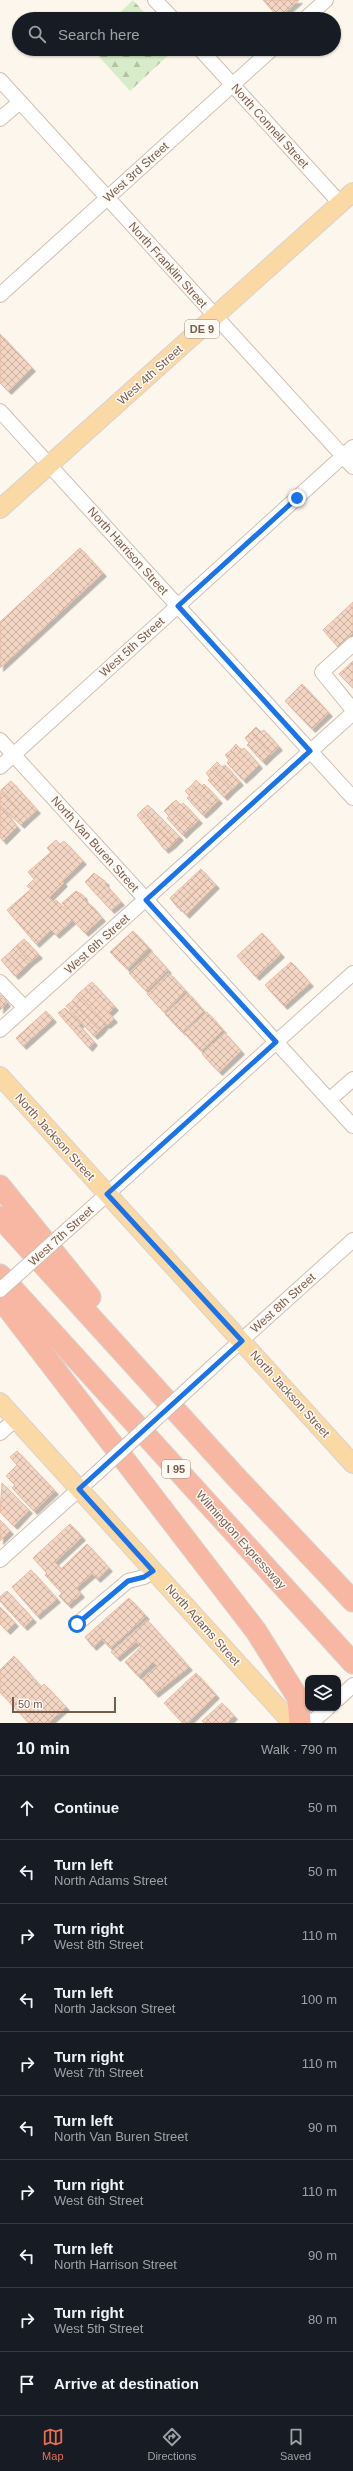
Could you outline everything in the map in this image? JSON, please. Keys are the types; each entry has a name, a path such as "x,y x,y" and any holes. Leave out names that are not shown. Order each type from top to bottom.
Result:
{"highway":[{"path":"0,1186 12,1204 119,1332 251,1472 287,1528"},
{"path":"0,1217 235,1476 287,1528 351,1598"},
{"name":"Wilmington Expressway","path":"0,1274 353,1663"},
{"path":"0,1298 256,1631 298,1698 300,1723"}],"main road":[{"name":"West 4th Street","path":"0,509 347,197"},
{"name":"North Jackson Street","path":"0,1076 101,1200 242,1341 353,1464"},
{"name":"North Adams Street","path":"0,1402 292,1723"}],"street":[{"path":"155,0 166,12"},
{"path":"313,12 326,0"},
{"name":"North Connell Street","path":"206,56 232,85 347,197"},
{"name":"West 3rd Street","path":"0,295 264,56"},
{"name":"North Franklin Street","path":"0,80 215,316 348,452 353,468"},
{"path":"0,119 20,102"},
{"name":"North Harrison Street","path":"0,411 353,798"},
{"name":"West 5th Street","path":"0,767 348,452"},
{"path":"353,644 322,672 353,711"},
{"name":"West 6th Street","path":"0,1030 146,900 353,711"},
{"name":"North Van Buren Street","path":"0,740 353,1126"},
{"name":"West 7th Street","path":"0,1290 353,973"},
{"path":"0,982 24,1008"},
{"path":"329,1100 353,1079"},
{"name":"West 8th Street","path":"0,1560 353,1240"},
{"path":"0,1433 16,1419"},
{"path":"77,1624 128,1581 144,1577 153,1571"},
{"path":"341,1696 353,1685"},
{"path":"311,1723 325,1711"}],"green space":[{"path":"133,0 144,12 120,12"},
{"path":"98,56 168,56 130,91"}],"building":[{"path":"263,0 299,0 286,12 274,12"},
{"path":"0,334 32,368 8,391 0,383"},
{"path":"80,548 103,573 0,668 0,622"},
{"path":"353,602 353,633 338,647 323,630"},
{"path":"353,661 353,688 339,674"},
{"path":"302,684 329,713 312,729 285,701"},
{"path":"256,727 261,732 264,730 279,747 271,754 251,732"},
{"path":"251,732 271,754 263,762 247,745 249,743 245,738"},
{"path":"236,744 241,750 244,748 259,765 252,772 231,750"},
{"path":"231,750 252,772 243,780 227,763 229,760 225,755"},
{"path":"217,762 222,767 225,765 240,782 232,789 212,767"},
{"path":"212,767 232,789 224,797 208,780 210,778 206,773"},
{"path":"196,780 202,786 204,784 219,800 212,807 191,786"},
{"path":"11,781 37,810 27,819 1,790"},
{"path":"191,786 212,807 203,815 187,798 190,796 185,791"},
{"path":"1,790 27,819 21,825 0,805"},
{"path":"176,800 181,805 183,803 199,820 191,827 170,805"},
{"path":"0,805 17,827 10,834 0,823"},
{"path":"148,805 180,837 173,844 142,810"},
{"path":"170,805 191,827 183,835 167,818 169,816 164,811"},
{"path":"142,810 173,844 165,850 137,815"},
{"path":"0,823 10,834 3,841 0,837"},
{"path":"56,840 60,844 64,841 83,861 62,881 64,883 49,898 54,902 56,900 66,910 67,909 62,903 76,891 83,895 85,901 91,905 102,918 85,933 73,920 56,935 51,930 36,944 7,910 31,889 27,886 34,879 28,872 51,852 47,848"},
{"path":"201,869 209,878 178,908 170,898"},
{"path":"94,873 106,882 105,884 121,902 111,910 85,882"},
{"path":"209,878 216,885 186,915 179,907"},
{"path":"133,931 149,948 127,969 110,952"},
{"path":"262,933 281,954 256,977 237,956"},
{"path":"24,939 39,955 30,962 16,946"},
{"path":"16,946 30,962 23,969 9,953"},
{"path":"152,952 168,970 146,991 129,973"},
{"path":"9,953 23,969 15,976 1,960"},
{"path":"291,962 310,983 284,1006 265,985"},
{"path":"169,973 186,991 164,1012 147,994"},
{"path":"92,982 115,1007 109,1013 85,988"},
{"path":"85,988 114,1019 107,1025 78,994"},
{"path":"188,993 204,1011 182,1032 165,1014"},
{"path":"78,994 106,1024 100,1031 72,1001"},
{"path":"1,995 7,1003 0,1010 0,996"},
{"path":"72,1001 100,1031 94,1036 66,1006"},
{"path":"65,1008 81,1023 79,1025 94,1042 89,1048 58,1013"},
{"path":"46,1011 53,1019 23,1046 16,1038"},
{"path":"207,1012 223,1030 201,1051 184,1033"},
{"path":"225,1033 241,1051 219,1072 202,1054"},
{"path":"17,1451 55,1491 34,1511 12,1488 15,1485 6,1476 17,1465 10,1457"},
{"path":"2,1483 29,1510 14,1526 0,1512"},
{"path":"0,1520 10,1531 0,1541"},
{"path":"70,1524 82,1537 55,1562 61,1569 87,1544 109,1568 97,1579 92,1574 76,1588 81,1594 68,1605 59,1596 62,1593 45,1575 47,1573 33,1558"},
{"path":"31,1570 57,1599 37,1616 12,1587"},
{"path":"7,1591 33,1619 24,1627 0,1601 0,1597"},
{"path":"129,1598 146,1616 110,1648 102,1639 93,1647 85,1637"},
{"path":"0,1607 15,1623 7,1631 0,1624"},
{"path":"147,1620 189,1667 155,1694 142,1679 157,1666 153,1662 138,1676 125,1662 141,1647 136,1642 117,1658 111,1652"},
{"path":"14,1656 41,1687 44,1684 66,1707 48,1723 29,1723 0,1692 0,1670"},
{"path":"196,1673 216,1695 187,1723 183,1723 164,1703"},
{"path":"222,1703 234,1716 227,1723 204,1723 202,1721"}],"route":[{"path":"77,1624 108,1596 128,1581 133,1578 144,1577 153,1571 79,1489 242,1341 107,1194 276,1042 146,900 310,751 178,606 297,498"}]}
